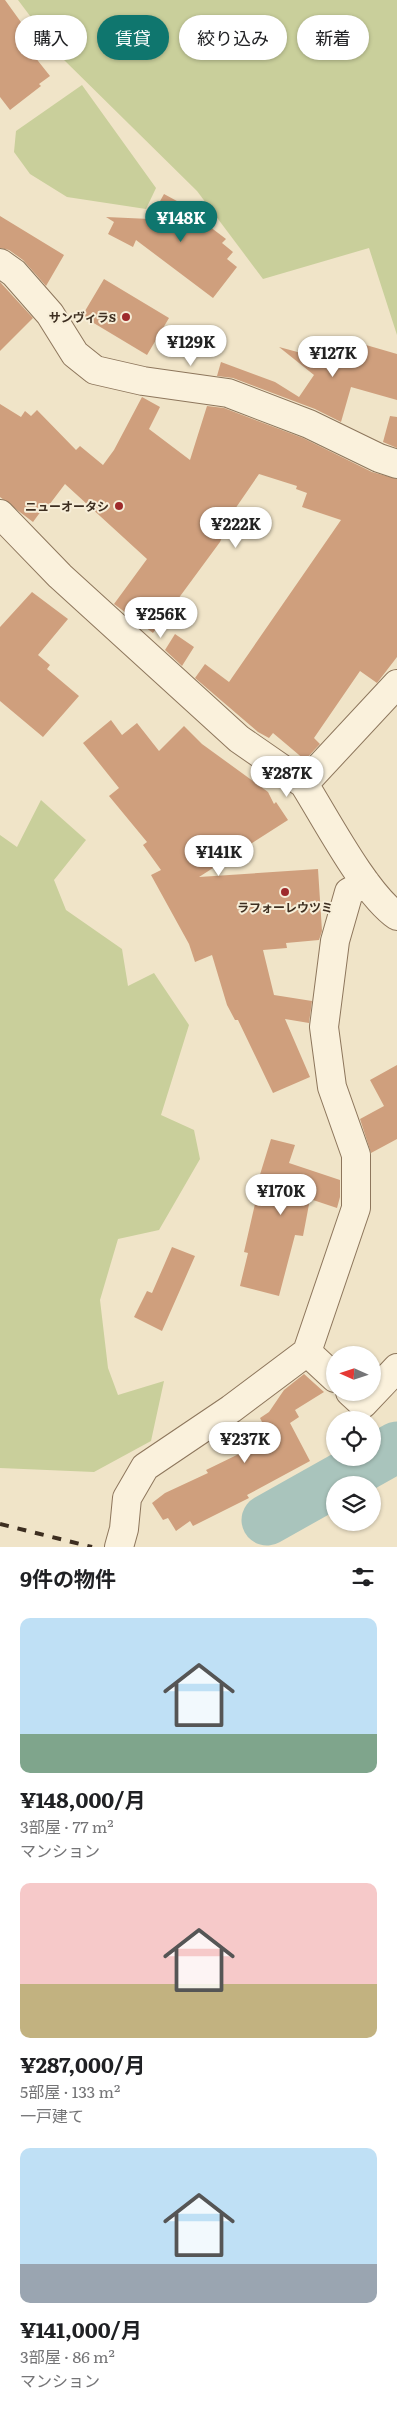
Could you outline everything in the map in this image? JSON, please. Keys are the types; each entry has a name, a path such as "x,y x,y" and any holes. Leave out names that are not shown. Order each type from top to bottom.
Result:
{"street":[{"path":"0,263 14,274 50,314 75,354 96,370 143,381 228,393 309,424 379,458 397,464"},
{"path":"0,514 60,576 239,739 304,784 366,883 388,910 397,916"},
{"path":"304,784 397,684"},
{"path":"119,1547 124,1528 127,1498 145,1467 231,1409 307,1352 356,1208 356,1155 332,1087 324,1027 334,941 349,892 366,883"},
{"path":"307,1352 326,1370"},
{"path":"381,1384 397,1368"}],"green space":[{"path":"18,0 397,0 397,335 369,248 263,279 197,191 64,60 87,60 87,15 29,15"},
{"path":"82,85 156,188 146,209 67,197 30,174 14,152 16,131"},
{"path":"41,800 86,840 54,880 66,910 122,949 128,986 154,973 189,1025 161,1115 194,1130 200,1159 159,1230 118,1239 100,1300 108,1368 118,1395 164,1381 151,1441 94,1472 0,1468 0,835 17,847"}],"building":[{"path":"0,0 5,0 16,15 15,60 37,60 50,76 39,84 41,86 10,110 0,97"},
{"path":"164,194 199,213 197,217 226,239 222,243 233,252 227,259 237,267 213,298 136,240 133,247 108,234 114,222 106,217 150,219"},
{"path":"0,216 64,255 46,286 23,260 9,250 0,248"},
{"name":"サンヴィラS","path":"104,279 169,318 147,355 82,316"},
{"path":"0,282 33,318 0,351"},
{"path":"366,345 397,354 397,400 351,387 341,422 315,409 233,378 217,376 221,362 275,382 299,397 314,375 279,347 327,360 330,351 344,355 346,347 364,352"},
{"path":"142,397 160,407 149,429 190,460 207,406 224,408 303,438 372,472 397,479 397,657 377,683 360,671 314,738 320,744 305,760 273,733 269,738 258,732 195,678 205,664 229,682 341,520 302,507 307,493 296,489 297,486 259,474 235,509 220,542 153,633 114,604 147,559 65,484 46,509 44,507 33,522 0,497 0,404 21,417 25,411 31,416 37,410 76,450 80,446 103,465 114,450"},
{"path":"390,416 397,417 397,448 383,442"},
{"path":"32,592 68,619 38,655 50,665 47,669 79,696 43,737 0,701 0,627"},
{"path":"175,634 194,647 182,666 165,650"},
{"path":"111,720 122,735 137,723 159,751 184,726 202,744 268,792 274,804 276,802 288,820 199,877 318,869 322,931 319,940 286,943 287,948 263,950 274,995 312,1001 309,1023 285,1019 310,1077 273,1093 238,1020 235,1020 227,1005 212,955 195,962 189,944 151,875 161,870 143,845 147,842 109,796 119,788 83,743"},
{"path":"397,1065 397,1139 371,1153 360,1119 384,1106 370,1080"},
{"path":"271,1139 295,1145 289,1163 340,1180 340,1197 337,1208 310,1199 303,1236 295,1235 279,1296 240,1286 248,1253 244,1252 260,1182 258,1181"},
{"path":"172,1247 195,1256 162,1331 134,1317 147,1291 152,1293"},
{"path":"304,1374 324,1392 295,1410 299,1417 290,1423 310,1461 247,1495 249,1498 193,1526 190,1521 176,1531 168,1518 163,1520 152,1503 165,1493 208,1473 206,1470 243,1452 237,1442 256,1432 262,1422 260,1418 269,1412 284,1390"}],"waterway":[{"path":"267,1520 397,1447"},
{"path":"369,1476 397,1464"},
{"path":"267,1520 326,1495"}],"railway":[{"path":"0,1524 92,1547"}],"place":[{"name":"サンヴィラS","path":"126,317"},
{"name":"ニューオータシ","path":"119,506"},
{"name":"ラフォーレウツミ","path":"285,892"}]}
